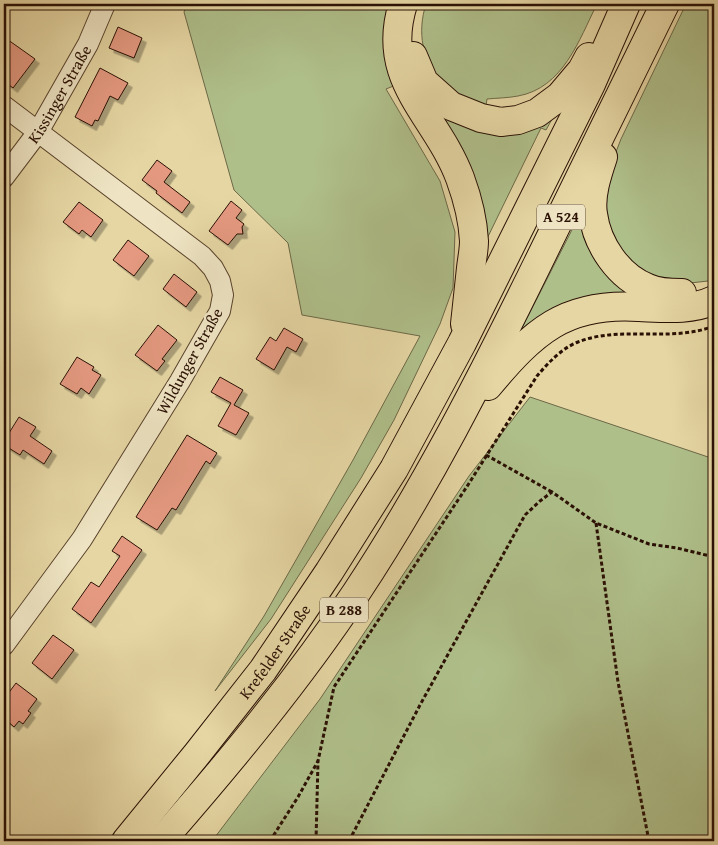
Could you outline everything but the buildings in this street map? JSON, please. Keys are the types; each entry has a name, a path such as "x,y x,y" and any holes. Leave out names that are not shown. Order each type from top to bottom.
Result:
{"highway":[{"path":"403,4 398,17 397,42 403,76 419,107 443,141 460,178 470,214 474,242 462,343"},
{"path":"418,4 412,22 412,52 424,82 451,106 481,118 500,122 518,120 537,113 560,96 582,70 606,22 625,4"},
{"name":"A 524","path":"462,343 591,84 625,4"},
{"name":"A 524","path":"454,428 503,334 664,4"},
{"path":"620,97 596,181 592,213 598,234 606,250 617,267 631,279 648,289 669,293 687,293 702,290 714,284"},
{"path":"454,428 519,350 559,320 578,312 601,307 668,308 704,305 714,300"},
{"name":"Krefelder Straße","path":"126,841 197,754 268,662 329,572 394,469 462,343"},
{"name":"Krefelder Straße","path":"161,841 258,725 356,594 454,428"}],"street":[{"name":"Kissinger Straße","path":"4,177 38,132 88,44 105,4"},
{"name":"Wildunger Straße","path":"4,106 202,256 213,268 220,281 223,295 220,311 180,381 82,539 4,645"}],"path":[{"path":"316,841 318,761 334,687 466,488 537,376 552,360 577,342 602,336 686,333 714,326"},
{"path":"486,455 552,492 596,524 649,544 677,548 714,557"},
{"path":"349,841 420,705 525,515 552,492"},
{"path":"596,524 618,682 649,841"},
{"path":"270,841 318,761"}],"green space":[{"path":"187,4 391,4 396,85 386,89 440,181 455,232 453,288 440,324 394,420 361,478 271,619 215,691 264,616 353,460 420,336 302,315 288,243 234,190 184,12"},
{"path":"426,4 597,4 576,47 558,73 534,91 518,96 487,99 486,105 452,92 435,74 423,46 422,25"},
{"path":"686,4 714,4 714,276 708,281 681,284 661,281 622,259 604,222 607,175 621,139"},
{"path":"440,109 556,112 546,130 541,128 479,255"},
{"path":"578,218 653,298 519,334"},
{"path":"530,397 714,459 714,841 212,841 320,699 469,476"}]}
